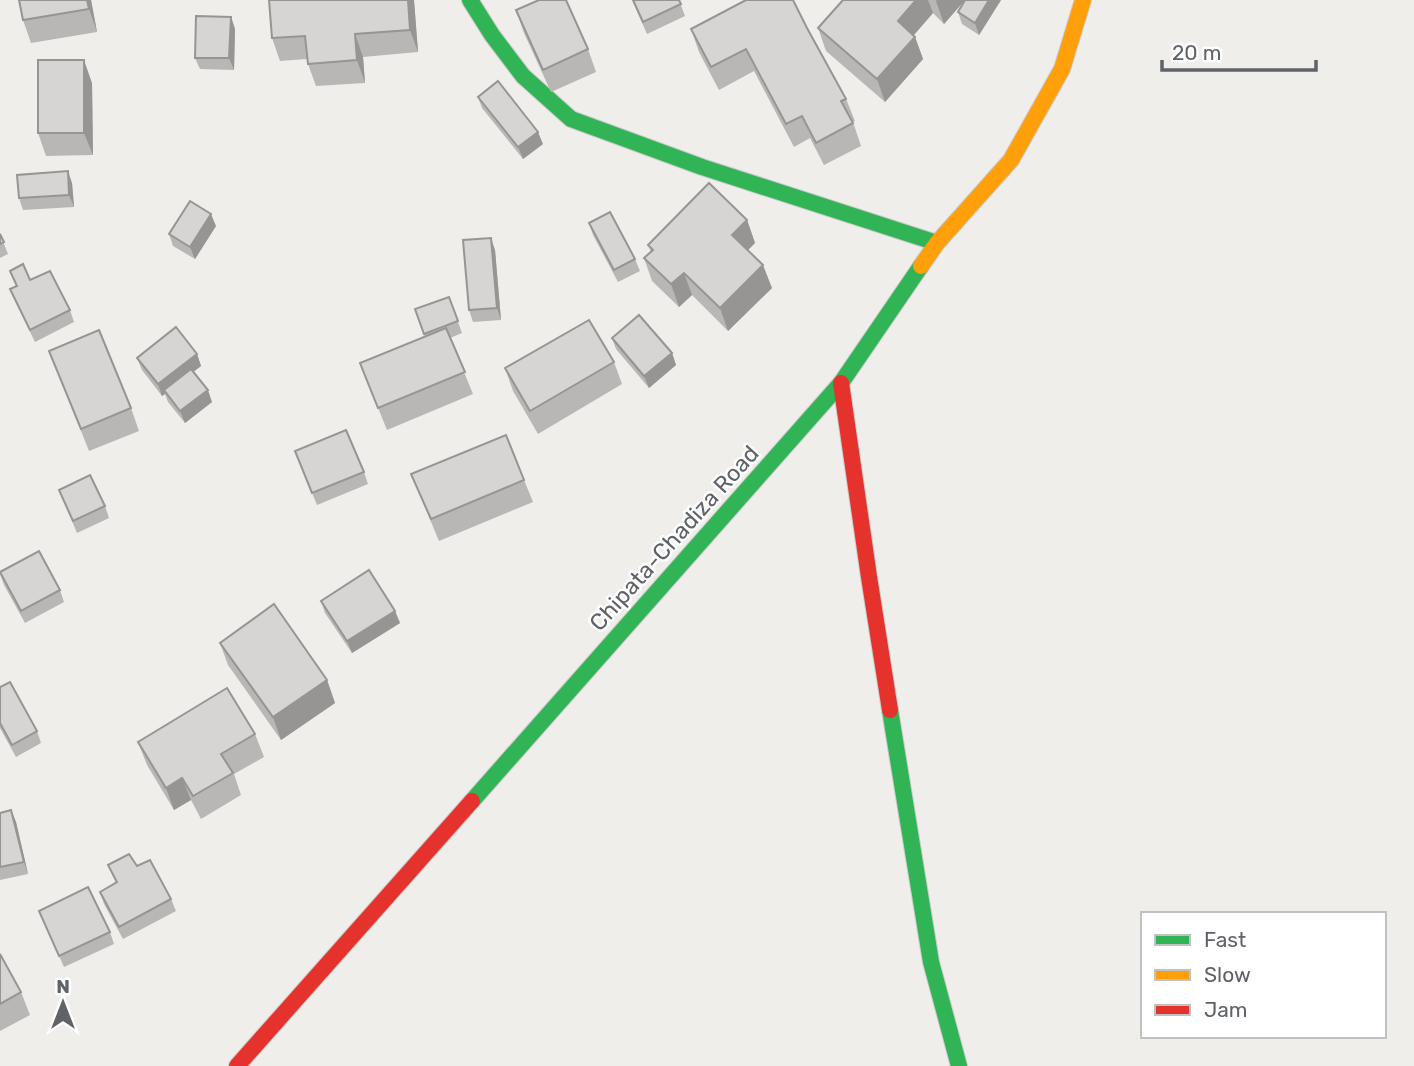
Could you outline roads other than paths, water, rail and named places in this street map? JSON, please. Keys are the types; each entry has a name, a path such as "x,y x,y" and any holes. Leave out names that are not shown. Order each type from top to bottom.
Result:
{"main road":[{"path":"470,0 492,36 523,76 571,120 702,167 937,243"},
{"name":"Chipata-Chadiza Road","path":"237,1066 841,383 937,243 1012,160 1062,69 1083,0"},
{"path":"841,383 869,577 931,962 959,1066"}]}
